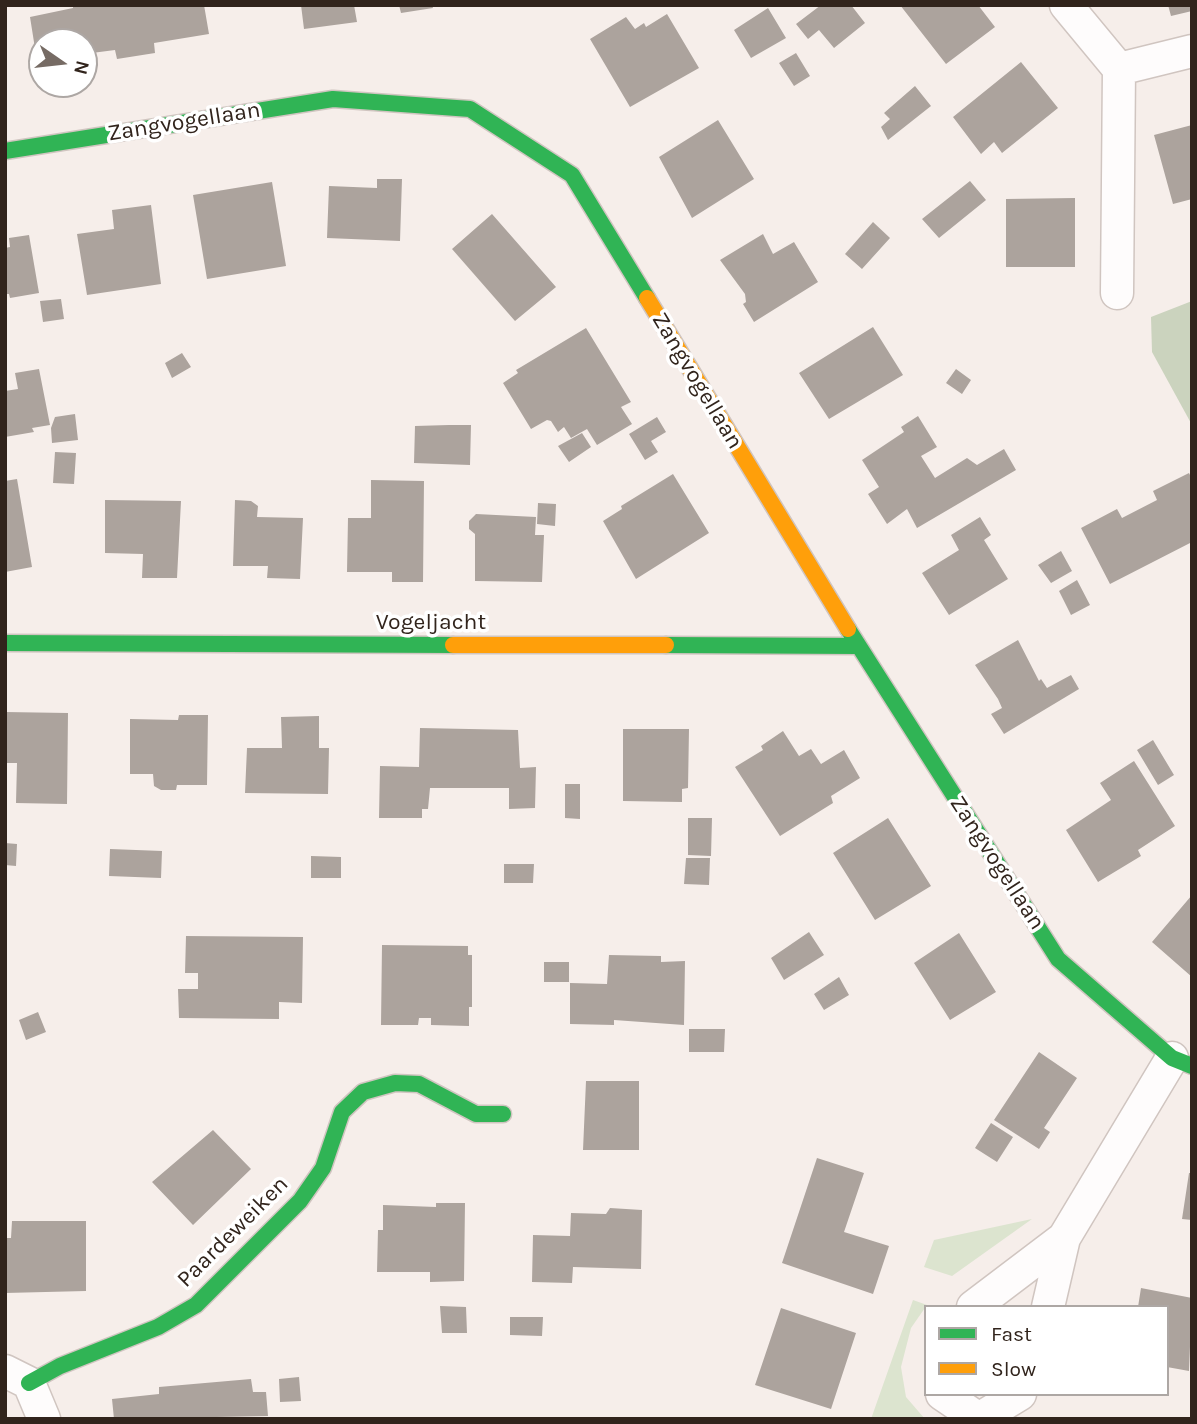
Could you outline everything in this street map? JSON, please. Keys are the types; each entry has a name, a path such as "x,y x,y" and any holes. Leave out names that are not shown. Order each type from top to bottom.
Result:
{"street":[{"path":"1066,5 1119,69 1117,293"},
{"path":"1119,69 1192,51"},
{"name":"Zangvogellaan","path":"5,151 333,99 470,108 572,175 858,646 1058,959 1182,1062 1064,1238 976,1305"},
{"name":"Vogeljacht","path":"5,643 858,646"},
{"name":"Paardeweiken","path":"17,1377 60,1366 159,1327 196,1305 300,1201 323,1168 342,1112 363,1092 395,1083 419,1084 476,1114 503,1114"},
{"name":"Zangvogellaan","path":"1048,1305 1064,1238"},
{"path":"17,1377 44,1419"},
{"path":"945,1396 979,1419 1017,1396"}],"green space":[{"path":"1192,301 1192,425 1152,352 1151,317"},
{"path":"1032,1219 952,1276 924,1267 934,1240"},
{"path":"913,1300 927,1305 924,1305 924,1309 911,1328 901,1367 906,1397 925,1419 871,1419"}],"building":[{"path":"73,5 204,5 209,34 154,43 155,53 117,59 115,50 98,52 98,28 32,28 30,17 73,8"},
{"path":"301,5 354,5 357,22 304,29"},
{"path":"399,5 432,5 433,8 401,13"},
{"path":"821,5 851,5 865,23 834,48 819,30 808,39 796,24"},
{"path":"900,5 978,5 995,27 946,64"},
{"path":"1168,5 1192,5 1192,11 1171,16"},
{"path":"768,8 786,38 751,58 734,30"},
{"path":"667,14 699,68 630,107 590,39 626,17 635,29 644,23 646,27"},
{"path":"796,53 810,76 794,86 779,63"},
{"path":"1021,62 1058,108 1002,153 994,142 981,154 953,117"},
{"path":"915,86 931,106 888,140 881,127 890,119 884,113"},
{"path":"718,120 754,179 692,218 659,157"},
{"path":"1192,125 1192,199 1173,204 1154,135"},
{"path":"377,179 402,179 400,241 327,238 329,186 377,188"},
{"path":"970,181 986,200 939,238 922,219"},
{"path":"272,182 286,266 207,279 193,195"},
{"path":"1075,198 1075,267 1006,267 1006,199"},
{"path":"151,205 161,284 87,295 77,234 114,229 112,210"},
{"path":"492,214 556,287 515,321 452,249"},
{"path":"873,222 890,238 862,269 845,254"},
{"path":"763,234 773,254 794,242 818,282 754,322 743,304 746,302 745,294 720,260"},
{"path":"29,235 39,293 10,298 9,294 5,294 5,248 10,247 9,238"},
{"path":"61,299 64,319 43,322 40,301"},
{"path":"873,327 903,375 829,419 799,373"},
{"path":"586,328 631,402 621,407 632,424 597,445 587,429 571,438 564,427 558,432 551,421 547,420 531,429 503,383 518,373 516,370"},
{"path":"182,353 191,367 172,378 165,363"},
{"path":"39,369 50,425 32,428 34,432 5,437 5,391 18,389 15,373"},
{"path":"956,369 971,380 962,394 946,383"},
{"path":"75,414 78,440 52,443 51,428 55,417"},
{"path":"918,416 937,447 921,456 935,478 967,458 977,465 1004,449 1016,470 917,528 907,509 887,524 868,494 879,487 862,460 904,432 901,427"},
{"path":"657,417 666,432 651,441 658,452 645,460 629,434"},
{"path":"471,425 470,465 414,463 415,426"},
{"path":"582,433 591,447 569,462 558,446"},
{"path":"55,452 76,453 74,484 53,483"},
{"path":"1189,473 1192,479 1192,542 1110,584 1081,528 1117,509 1122,518 1157,500 1153,491"},
{"path":"673,474 709,533 636,579 603,521 622,509 621,506"},
{"path":"17,479 32,567 5,572 5,481"},
{"path":"371,480 424,481 423,582 392,582 392,572 347,572 348,518 371,518"},
{"path":"105,500 181,501 177,578 142,578 143,554 105,553"},
{"path":"235,500 251,501 258,506 257,517 303,518 300,579 267,578 268,566 233,566"},
{"path":"538,503 556,504 555,526 537,524"},
{"path":"476,514 536,517 535,535 544,535 542,582 475,581 475,534 469,529 469,521"},
{"path":"980,517 991,535 984,540 1008,579 949,615 922,573 959,550 951,535"},
{"path":"1061,551 1072,571 1051,583 1038,565"},
{"path":"1077,580 1090,605 1071,615 1059,591"},
{"path":"1018,640 1039,681 1041,679 1047,688 1071,675 1079,689 1004,734 991,714 1002,708 975,665"},
{"path":"5,712 68,713 67,804 16,803 17,763 5,763"},
{"path":"179,715 208,715 207,785 177,785 176,790 161,790 154,786 153,774 130,774 130,719 178,720"},
{"path":"319,716 319,748 329,748 328,794 245,793 247,748 282,748 281,717"},
{"path":"420,728 518,730 520,768 536,767 535,808 509,809 509,788 430,788 428,809 422,809 422,818 379,818 380,766 419,767"},
{"path":"623,729 689,729 688,788 682,789 682,802 623,801"},
{"path":"783,731 799,756 811,749 821,764 844,750 860,778 831,796 833,803 780,836 735,767 763,750 761,746"},
{"path":"1153,740 1174,775 1158,785 1137,750"},
{"path":"1134,761 1175,826 1138,850 1141,856 1098,882 1066,830 1111,800 1100,783"},
{"path":"565,784 580,784 580,819 565,818"},
{"path":"688,818 712,818 711,856 688,855"},
{"path":"888,818 931,886 875,920 833,853"},
{"path":"5,843 17,844 16,866 5,865"},
{"path":"110,849 162,851 161,878 109,876"},
{"path":"311,856 341,857 341,878 311,878"},
{"path":"686,858 710,858 709,885 684,884"},
{"path":"504,864 534,864 533,883 504,883"},
{"path":"1192,895 1192,977 1152,942"},
{"path":"809,932 824,955 784,980 771,958"},
{"path":"959,933 996,992 950,1020 914,963"},
{"path":"186,936 303,937 302,1003 279,1002 279,1019 179,1018 178,989 198,989 198,973 185,973"},
{"path":"382,945 468,946 468,955 472,955 472,1007 469,1007 469,1026 431,1025 431,1018 419,1018 418,1025 381,1025"},
{"path":"609,955 661,956 661,962 685,961 684,1025 614,1020 614,1025 570,1024 570,983 607,984"},
{"path":"544,962 569,962 569,982 544,982"},
{"path":"839,977 849,995 824,1010 814,994"},
{"path":"38,1012 46,1032 26,1040 19,1020"},
{"path":"689,1029 725,1029 724,1052 689,1052"},
{"path":"1039,1052 1077,1078 1044,1128 1050,1132 1039,1149 994,1120"},
{"path":"586,1081 639,1081 639,1150 583,1150"},
{"path":"991,1123 1013,1137 997,1162 975,1148"},
{"path":"213,1130 251,1169 193,1225 152,1182"},
{"path":"817,1158 864,1173 844,1232 889,1246 873,1294 782,1263"},
{"path":"1189,1173 1192,1173 1192,1220 1182,1219"},
{"path":"436,1203 465,1203 464,1281 430,1282 430,1272 377,1272 378,1230 383,1230 383,1205 436,1207"},
{"path":"610,1208 642,1210 641,1269 573,1267 572,1283 532,1282 533,1235 570,1236 571,1213 606,1214"},
{"path":"12,1221 86,1221 86,1291 5,1293 5,1238 11,1238"},
{"path":"1141,1288 1192,1298 1189,1371 1169,1367 1169,1305 1138,1305"},
{"path":"440,1306 466,1307 467,1333 442,1333"},
{"path":"781,1308 856,1333 831,1409 755,1385"},
{"path":"510,1317 543,1317 542,1336 510,1335"},
{"path":"299,1377 301,1401 280,1402 279,1379"},
{"path":"251,1379 253,1392 266,1392 268,1416 114,1419 112,1399 159,1394 159,1387"}],"traffic: fast":[{"path":"5,151 333,99 470,109 572,175 647,298"},
{"path":"848,629 1058,959 1172,1058 1192,1066"},
{"path":"5,643 453,645"},
{"path":"666,645 858,646"},
{"path":"29,1383 60,1366 158,1327 196,1305 300,1201 323,1168 342,1112 363,1092 395,1083 419,1084 476,1114 503,1114"}],"traffic: slow":[{"path":"647,298 848,629"},
{"path":"453,645 666,645"}]}
